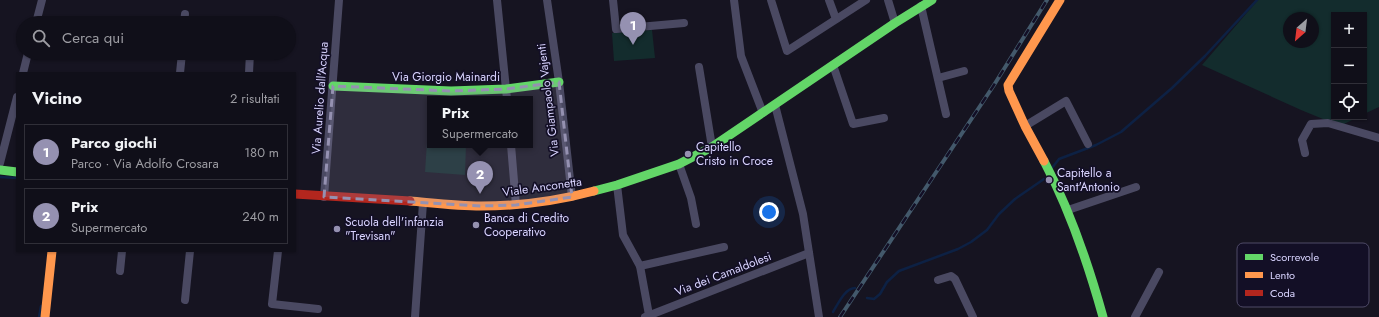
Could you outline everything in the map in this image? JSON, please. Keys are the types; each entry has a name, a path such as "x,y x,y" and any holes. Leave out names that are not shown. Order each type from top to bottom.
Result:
{"main road":[{"name":"Viale Anconetta","path":"296,194 480,206 516,205 572,197 617,185 679,164 712,146 895,23 932,0"},
{"path":"1060,0 1008,85 1009,91 1025,126 1053,178 1068,210 1088,264 1103,317"},
{"name":"Via Giorgio Mainardi","path":"333,86 451,91 506,89 559,82"},
{"path":"0,170 16,172"},
{"path":"45,317 52,252"}],"street":[{"path":"38,16 42,0"},
{"name":"Via Aurelio dall'Acqua","path":"324,197 339,0"},
{"path":"497,0 507,96"},
{"name":"Via Giampaolo Vajenti","path":"547,0 559,82 572,197"},
{"path":"613,0 616,29 684,23"},
{"path":"734,0 741,56 763,113"},
{"path":"771,0 788,51 866,0"},
{"path":"829,0 836,19"},
{"path":"888,0 895,23"},
{"path":"921,6 946,114"},
{"path":"23,72 26,60"},
{"path":"180,72 181,60"},
{"path":"249,72 250,60"},
{"path":"833,65 853,124 884,118"},
{"path":"699,67 712,146"},
{"path":"938,78 964,71"},
{"path":"0,163 16,101"},
{"path":"1025,126 1066,101 1088,144"},
{"path":"775,105 804,214 819,317"},
{"path":"1305,153 1302,140 1312,124 1328,122 1379,138"},
{"path":"511,148 516,205"},
{"path":"679,164 691,198 696,224"},
{"path":"617,185 623,234 640,266 647,316"},
{"path":"1068,210 1136,187"},
{"path":"415,317 416,281 423,203"},
{"path":"640,266 724,247"},
{"path":"120,271 122,252"},
{"path":"185,300 190,252"},
{"path":"278,252 272,304 318,309"},
{"name":"Via dei Camaldolesi","path":"647,316 810,253"},
{"path":"1135,317 1159,272"},
{"path":"938,280 951,276 955,279 973,317"},
{"path":"302,317 303,308"}],"highlighted area":[{"path":"559,82 572,197 516,205 480,206 324,197 333,86 451,91 506,89"}],"green space":[{"path":"1258,0 1379,0 1379,107 1367,113 1367,12 1331,12 1331,120 1352,120 1340,126 1202,65"},
{"path":"652,30 655,58 614,61 612,33"},
{"path":"427,142 427,148 466,148 465,175 425,172"}],"waterway":[{"path":"1052,168 1059,159 1096,145 1121,132 1172,88 1205,56 1257,0"},
{"path":"0,177 16,178"},
{"path":"867,298 874,299 880,294 887,282 899,271 958,249 971,242 987,230 999,214 1015,199 1044,179"},
{"path":"833,312 845,293 855,288"},
{"path":"39,317 41,306"}],"railway":[{"path":"840,317 994,85 1047,0"}],"traffic: fast":[{"path":"594,191 617,185 679,164 712,147 895,23 932,0"},
{"path":"333,86 451,91 506,89 559,82"},
{"path":"1044,161 1062,198 1078,237 1103,317"},
{"path":"0,170 16,172"}],"traffic: slow":[{"path":"1044,161 1025,126 1009,91 1008,85 1060,0"},
{"path":"410,201 472,206 495,206 552,200 594,191"},
{"path":"45,317 52,252"}],"traffic: jam":[{"path":"296,194 410,201"}],"place":[{"name":"Parco giochi","path":"633,45"},
{"name":"Capitello Cristo in Croce","path":"688,154"},
{"name":"Capitello a Sant'Antonio","path":"1049,180"},
{"name":"Prix","path":"480,194"},
{"name":"Banca di Credito Cooperativo","path":"476,225"},
{"name":"Scuola dell'infanzia \"Trevisan\"","path":"337,229"}]}
